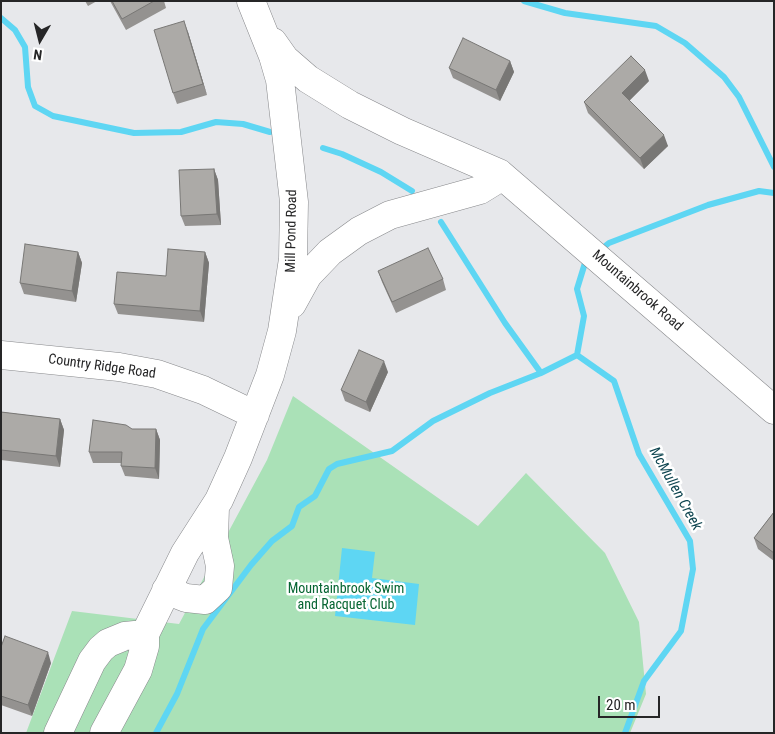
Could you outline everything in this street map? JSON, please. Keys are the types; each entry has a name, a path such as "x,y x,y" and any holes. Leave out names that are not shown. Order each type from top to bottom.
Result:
{"street":[{"name":"Mountainbrook Road","path":"252,1 275,47 308,79 375,119 500,173 774,410"},
{"name":"Mill Pond Road","path":"104,733 138,670 145,646 145,634 166,590 185,553 215,507 238,458 270,375 282,331 293,259 294,202 280,80 252,1"},
{"path":"282,331 293,300 308,275 330,252 358,231 390,215 480,190 493,182 500,173"},
{"name":"Country Ridge Road","path":"1,355 120,367 157,374 203,390 256,415"},
{"path":"166,590 196,600 204,600 216,591 220,582 220,566 214,538 215,507"},
{"path":"58,733 92,661 101,649 108,643 125,636 145,634"}],"green space":[{"name":"Mountainbrook Swim and Racquet Club","path":"293,396 478,526 526,473 605,553 639,622 646,694 630,733 26,733 72,611 179,624 267,460"}],"water":[{"path":"342,548 375,552 372,578 419,584 415,625 335,616"}],"building":[{"path":"112,1 154,1 122,19"},
{"path":"184,21 203,84 173,93 154,30"},
{"path":"463,38 510,61 496,90 449,68"},
{"path":"631,56 645,70 622,93 664,135 640,158 584,102"},
{"path":"214,169 217,214 181,216 179,170"},
{"path":"25,244 78,252 72,291 20,283"},
{"path":"428,248 443,279 392,302 378,271"},
{"path":"168,249 205,252 200,311 114,304 117,272 166,276"},
{"path":"359,350 384,361 366,402 341,390"},
{"path":"1,412 60,419 56,456 1,450"},
{"path":"93,420 126,425 132,429 156,429 155,468 121,466 122,452 89,452"},
{"path":"774,512 774,553 754,538"},
{"path":"5,636 48,652 28,705 1,696 1,647"}],"waterway":[{"path":"524,1 565,13 656,26 685,43 724,77 739,97 774,167"},
{"path":"1,18 15,30 25,47 28,87 35,106 53,116 134,133 181,132 216,122 243,124 270,132"},
{"path":"323,148 342,154 381,172 412,191"},
{"name":"McMullen Creek","path":"599,251 609,243 708,205 759,191 774,193"},
{"path":"441,222 505,323 541,373"},
{"name":"McMullen Creek","path":"577,355 584,316 577,289 585,263 590,259"},
{"name":"McMullen Creek","path":"577,355 614,381 639,454 690,541 693,569 681,631 644,681 625,733"},
{"path":"156,733 177,694 203,629 251,565 272,541 292,526 299,507 315,496 329,469 337,464 392,451 433,421 490,393 541,373 577,355"}]}
